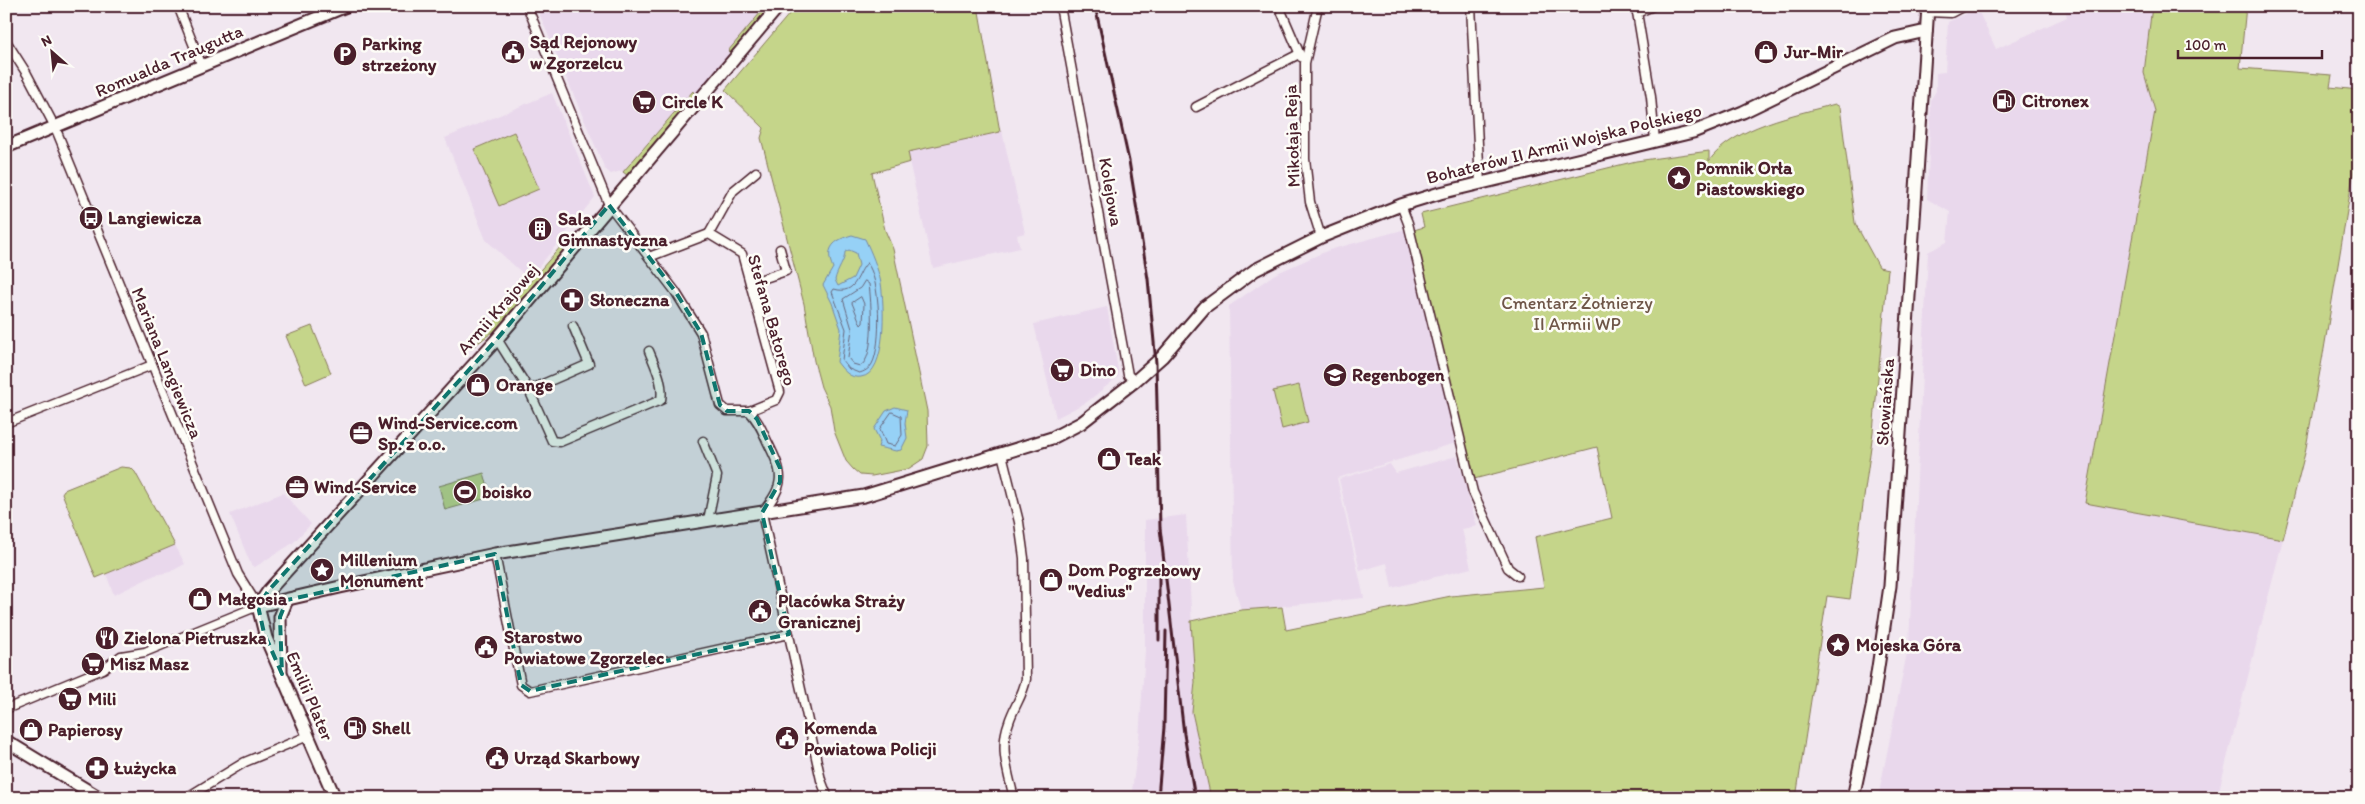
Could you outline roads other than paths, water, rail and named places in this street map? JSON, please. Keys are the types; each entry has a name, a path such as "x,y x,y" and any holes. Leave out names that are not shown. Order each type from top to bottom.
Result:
{"street":[{"path":"178,6 202,66"},
{"name":"Romualda Traugutta","path":"6,147 346,6"},
{"name":"Stefana Batorego","path":"528,6 609,205 675,291 701,333 720,405 727,411 749,411 776,400 780,392 742,254 709,234"},
{"name":"Armii Krajowej","path":"258,606 269,590 498,339 609,205 779,6"},
{"name":"Kolejowa","path":"1060,6 1128,375 1135,381"},
{"name":"Mikołaja Reja","path":"1279,6 1298,54 1305,63"},
{"name":"Mikołaja Reja","path":"1318,6 1305,63 1305,159 1310,202 1321,237"},
{"path":"1471,6 1480,184"},
{"path":"1653,6 1636,10 1651,97 1655,141"},
{"path":"1928,9 1951,13 1964,6"},
{"name":"Słowiańska","path":"1853,798 1872,708 1890,586 1928,9"},
{"name":"Bohaterów II Armii Wojska Polskiego","path":"258,606 495,554 864,496 1052,438 1081,423 1135,381 1162,357 1205,307 1231,286 1254,270 1321,237 1401,205 1693,132 1895,38 1926,31"},
{"name":"Mariana Langiewicza","path":"6,41 27,74 55,127 242,581 258,606"},
{"path":"1196,107 1298,54"},
{"path":"649,257 709,234 733,191 756,172"},
{"path":"1401,205 1408,223 1473,492 1508,568 1518,576"},
{"path":"750,283 786,271 780,249"},
{"path":"529,390 589,364 573,326"},
{"path":"498,339 529,390 552,441 560,442 661,400 662,392 658,374 649,351"},
{"path":"6,423 152,365"},
{"path":"749,411 756,419 780,468 780,482 773,500 762,513 821,780 828,798"},
{"path":"703,441 717,476 708,520"},
{"path":"1002,454 1019,522 1024,558 1026,679 1024,691 1009,722 1003,750 1014,798"},
{"path":"495,554 521,685 530,691 789,634"},
{"path":"282,674 280,617 287,600"},
{"path":"6,709 108,667 121,656 145,652 258,606"},
{"name":"Emilii Plater","path":"258,606 264,633 335,798"},
{"path":"186,798 245,762 308,736"},
{"path":"6,741 100,798"}],"water":[{"path":"852,235 865,239 878,272 882,292 883,320 880,351 876,364 870,373 861,377 853,377 844,371 837,362 841,329 832,303 823,285 833,268 830,261 832,246 840,239","holes":["849,250 856,253 859,265 853,278 838,286 835,280 845,252"]},
{"path":"895,407 907,410 905,423 907,438 901,450 896,451 878,447 880,441 874,429 886,411"}],"railway":[{"path":"1095,6 1129,161 1148,279 1156,363 1160,528 1184,734 1195,798"},
{"path":"1159,575 1159,640"},
{"path":"1158,798 1164,727 1166,631"}],"place":[{"name":"Sąd Rejonowy w Zgorzelcu","path":"513,52"},
{"name":"Jur-Mir","path":"1766,52"},
{"name":"Parking strzeżony","path":"345,54"},
{"name":"Citronex","path":"2004,101"},
{"name":"Circle K","path":"644,102"},
{"name":"Pomnik Orła Piastowskiego","path":"1679,178"},
{"name":"Langiewicza","path":"91,218"},
{"name":"Sala Gimnastyczna","path":"540,229"},
{"name":"Słoneczna","path":"572,300"},
{"name":"Dino","path":"1062,370"},
{"name":"Regenbogen","path":"1335,375"},
{"name":"Orange","path":"478,385"},
{"name":"Wind-Service.com Sp. z o.o.","path":"361,433"},
{"name":"Teak","path":"1109,459"},
{"name":"Wind-Service","path":"297,487"},
{"name":"boisko","path":"465,492"},
{"name":"Millenium Monument","path":"322,570"},
{"name":"Dom Pogrzebowy \"Vedius\"","path":"1051,580"},
{"name":"Małgosia","path":"200,599"},
{"name":"Placówka Straży Granicznej","path":"760,611"},
{"name":"Zielona Pietruszka","path":"107,638"},
{"name":"Mojeska Góra","path":"1838,645"},
{"name":"Starostwo Powiatowe Zgorzelec","path":"486,647"},
{"name":"Misz Masz","path":"93,664"},
{"name":"Mili","path":"70,699"},
{"name":"Shell","path":"355,728"},
{"name":"Papierosy","path":"31,730"},
{"name":"Komenda Powiatowa Policji","path":"787,738"},
{"name":"Urząd Skarbowy","path":"497,758"},
{"name":"Łużycka","path":"97,768"}],"park label":[{"name":"Cmentarz Żołnierzy II Armii WP","path":"1577,313"}]}
